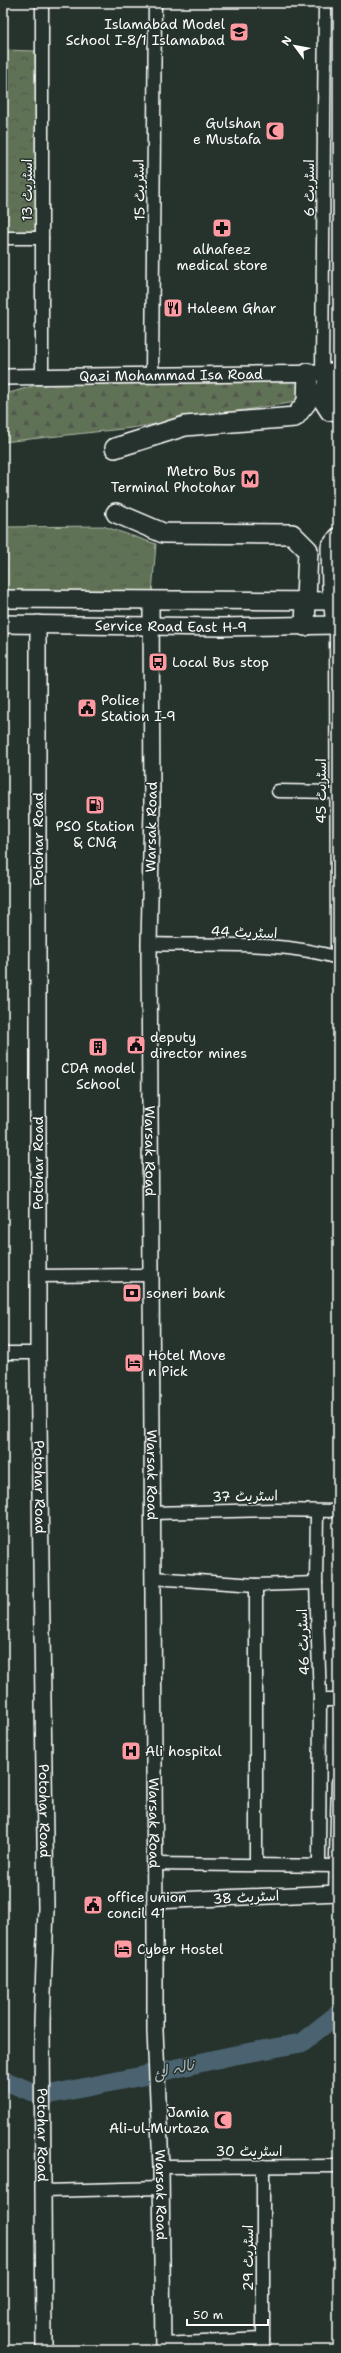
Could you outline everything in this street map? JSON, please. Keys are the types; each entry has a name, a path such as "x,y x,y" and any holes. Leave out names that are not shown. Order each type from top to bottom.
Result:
{"main road":[{"path":"325,373 323,400 330,411 338,411"},
{"path":"115,448 185,426 295,417 307,402 325,373"},
{"path":"116,513 163,534 292,534 308,550 304,601 304,626"},
{"path":"337,625 331,547 338,538"},
{"name":"Service Road East H-9","path":"3,599 336,601"},
{"name":"Service Road East H-9","path":"3,624 38,623 150,626 337,625"}],"street":[{"name":"اسٹریٹ 13","path":"42,3 42,376"},
{"name":"اسٹریٹ 15","path":"152,376 155,3"},
{"name":"اسٹریٹ 6","path":"325,3 325,373"},
{"path":"3,238 42,238"},
{"name":"Qazi Mohammad Isa Road","path":"5,380 42,376 325,373"},
{"name":"Warsak Road","path":"151,600 152,809 149,944 154,1864 156,2031 162,2188 163,2347"},
{"name":"Potohar Road","path":"38,623 38,1353 46,1908 42,2056 45,2191 44,2350"},
{"name":"اسٹریٹ 45","path":"337,625 336,792 338,958"},
{"path":"278,791 336,792"},
{"name":"اسٹریٹ 44","path":"149,944 270,947 320,953 338,958"},
{"path":"38,1276 151,1275"},
{"path":"3,1354 38,1353"},
{"name":"اسٹریٹ 37","path":"152,1513 274,1510 316,1512 338,1511"},
{"name":"اسٹریٹ 46","path":"316,1512 316,1583 320,1700 319,1864"},
{"path":"153,1578 256,1585 316,1583"},
{"path":"256,1585 256,1865"},
{"path":"320,1700 338,1700"},
{"path":"337,1893 336,1866 338,1782"},
{"path":"154,1864 319,1864 336,1866"},
{"name":"اسٹریٹ 38","path":"155,1901 337,1893"},
{"name":"اسٹریٹ 29","path":"263,2166 263,2345"},
{"name":"اسٹریٹ 30","path":"161,2167 338,2166"},
{"path":"45,2191 162,2188"},
{"path":"163,2347 263,2345"}],"green space":[{"path":"3,50 35,51 37,235 3,235"},
{"path":"301,381 296,402 131,428 3,442 3,395 36,385"},
{"path":"103,526 156,544 152,593 3,591 3,527"}],"waterway":[{"name":"نالہ لئ","path":"3,2080 42,2096 142,2076 230,2056 301,2043 338,2014"}],"place":[{"name":"Islamabad Model School I-8/1 Islamabad","path":"239,32"},
{"name":"Gulshan e Mustafa","path":"275,131"},
{"name":"alhafeez medical store","path":"222,228"},
{"name":"Haleem Ghar","path":"173,308"},
{"name":"Metro Bus Terminal Photohar","path":"250,479"},
{"name":"Local Bus stop","path":"158,662"},
{"name":"Police Station I-9","path":"87,708"},
{"name":"PSO Station & CNG","path":"95,805"},
{"name":"deputy director mines","path":"136,1045"},
{"name":"CDA model School","path":"98,1047"},
{"name":"soneri bank","path":"132,1293"},
{"name":"Hotel Move n Pick","path":"134,1363"},
{"name":"Ali hospital","path":"131,1751"},
{"name":"office union concil 41","path":"93,1905"},
{"name":"Cyber Hostel","path":"123,1949"},
{"name":"Jamia Ali-ul-Murtaza","path":"223,2120"}]}
